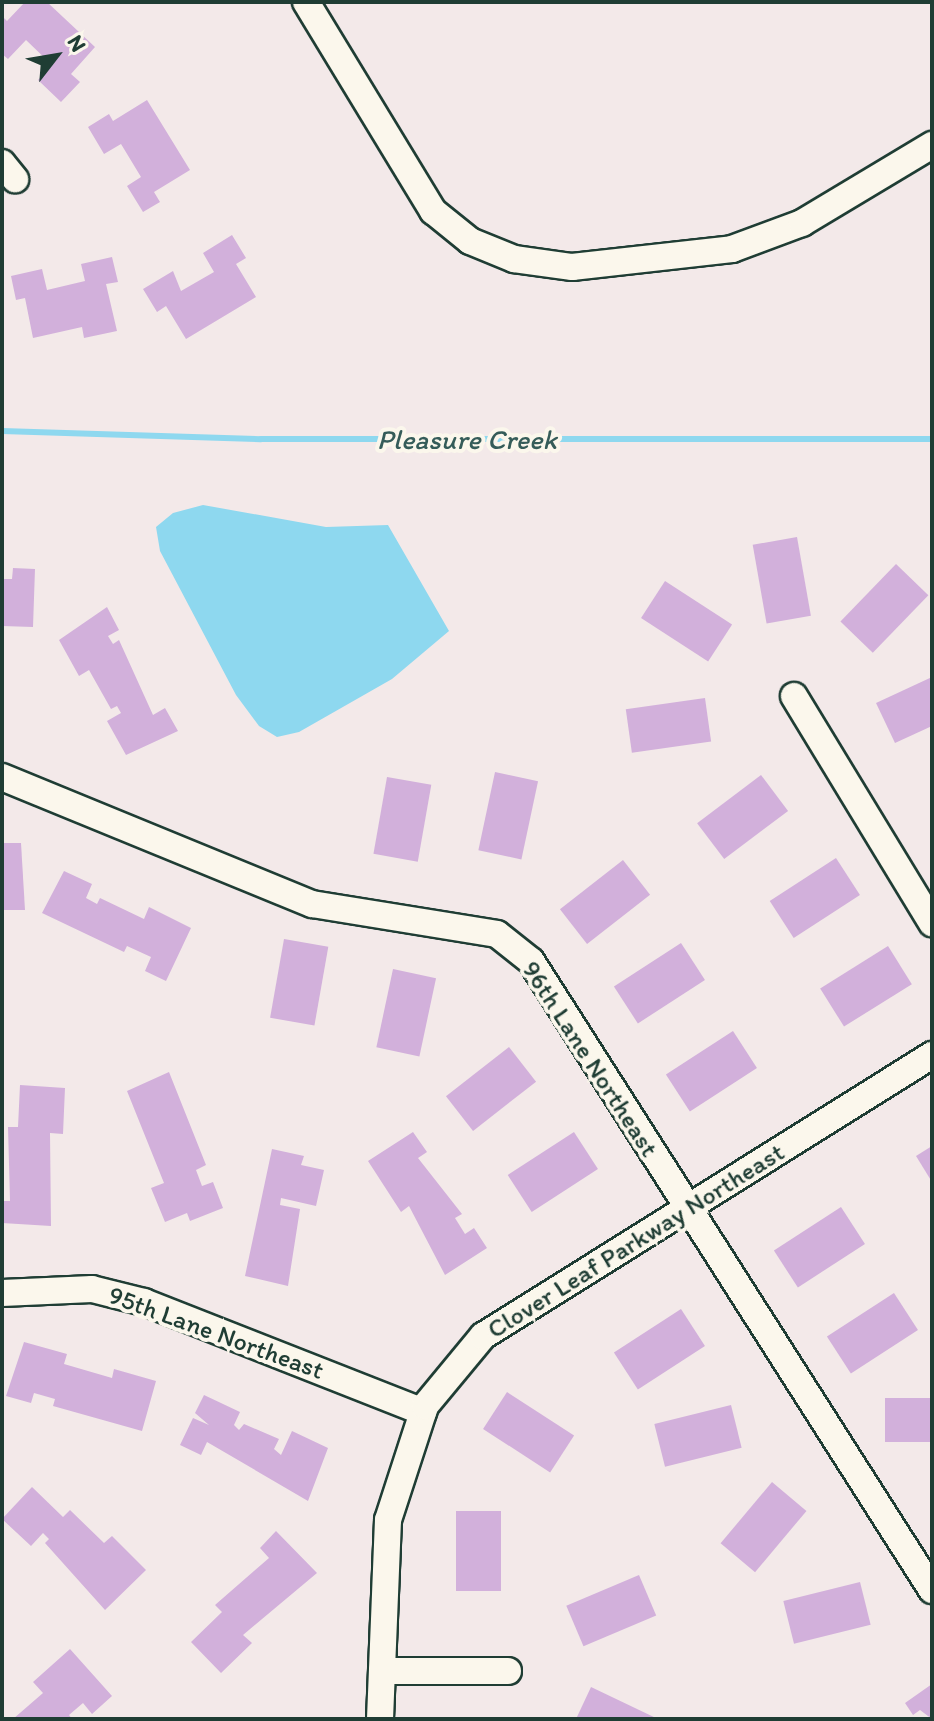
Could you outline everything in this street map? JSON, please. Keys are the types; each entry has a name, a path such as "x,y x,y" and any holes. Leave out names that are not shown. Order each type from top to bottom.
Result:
{"street":[{"path":"306,2 433,211 470,241 514,259 572,267 732,249 802,223 932,145"},
{"path":"794,696 932,923"},
{"name":"96th Lane Northeast","path":"2,777 312,904 497,934 531,961 932,1590"},
{"name":"Clover Leaf Parkway Northeast","path":"380,1719 388,1520 423,1412 483,1336 932,1055"},
{"name":"95th Lane Northeast","path":"2,1293 92,1289 144,1302 423,1412"},
{"path":"382,1671 508,1671"}],"water":[{"path":"203,505 326,527 388,525 449,631 392,679 299,732 277,737 259,726 236,695 160,551 156,527 173,513"}],"building":[{"path":"25,2 47,2 95,47 71,74 80,82 61,102 38,80 52,65 26,40 8,59 2,54 2,16 7,21"},
{"path":"147,100 190,170 154,192 160,202 143,212 127,186 141,177 121,144 104,154 88,127 109,114 113,121"},
{"path":"232,235 246,258 236,264 256,297 186,339 166,306 157,312 143,289 173,271 181,291 214,272 203,253"},
{"path":"112,257 118,282 106,284 117,331 84,338 82,327 33,338 25,298 16,300 11,276 42,269 47,290 85,281 81,264"},
{"path":"797,537 811,616 767,624 753,545"},
{"path":"896,564 928,595 873,653 840,622"},
{"path":"13,568 35,569 33,627 2,626 2,579 12,579"},
{"path":"665,581 732,625 708,661 641,618"},
{"path":"107,607 119,630 108,636 113,644 119,640 153,715 165,708 178,731 126,755 107,721 121,713 117,706 111,709 89,670 79,676 59,640"},
{"path":"932,677 932,726 895,743 876,703"},
{"path":"705,698 711,742 632,753 626,709"},
{"path":"495,772 538,781 521,859 478,850"},
{"path":"761,775 788,811 724,859 697,823"},
{"path":"387,777 431,785 418,862 373,854"},
{"path":"2,843 21,843 25,910 2,910"},
{"path":"836,858 860,895 794,938 770,901"},
{"path":"623,860 650,895 587,944 560,909"},
{"path":"64,871 92,884 86,898 97,904 100,898 144,919 149,907 191,928 166,981 145,971 151,957 127,946 124,952 42,913"},
{"path":"284,939 328,947 314,1026 270,1018"},
{"path":"681,943 705,980 638,1023 614,987"},
{"path":"888,946 912,984 844,1027 820,988"},
{"path":"393,969 436,978 419,1056 376,1047"},
{"path":"733,1031 757,1068 690,1111 666,1075"},
{"path":"509,1047 536,1082 473,1131 446,1096"},
{"path":"169,1072 206,1165 196,1170 202,1186 213,1182 223,1208 190,1221 187,1213 165,1222 151,1188 164,1183 127,1091"},
{"path":"20,1085 65,1088 63,1134 50,1133 51,1226 2,1223 2,1201 10,1201 8,1127 18,1127"},
{"path":"413,1132 427,1152 418,1158 462,1214 455,1218 465,1234 474,1228 487,1248 445,1275 409,1206 401,1212 368,1161"},
{"path":"574,1132 598,1169 532,1212 508,1175"},
{"path":"932,1146 932,1182 916,1156"},
{"path":"272,1149 304,1156 301,1165 324,1170 316,1206 281,1198 280,1205 300,1209 288,1286 245,1276"},
{"path":"841,1207 865,1244 798,1287 774,1251"},
{"path":"894,1293 918,1330 851,1373 827,1337"},
{"path":"681,1309 705,1346 638,1389 614,1353"},
{"path":"24,1342 67,1354 64,1364 112,1378 114,1369 156,1381 142,1431 53,1406 55,1399 34,1393 31,1403 6,1396"},
{"path":"507,1392 574,1436 550,1472 483,1429"},
{"path":"204,1395 240,1412 234,1425 239,1430 244,1424 279,1439 274,1449 281,1455 292,1431 328,1448 308,1501 207,1442 201,1455 180,1445 193,1418 209,1425 195,1413"},
{"path":"885,1398 932,1398 932,1442 885,1442"},
{"path":"731,1405 742,1448 665,1467 654,1424"},
{"path":"772,1482 806,1511 755,1572 721,1543"},
{"path":"32,1487 63,1517 70,1510 104,1543 112,1536 146,1570 105,1610 45,1543 49,1539 43,1533 31,1546 2,1519"},
{"path":"456,1511 501,1511 501,1591 456,1591"},
{"path":"276,1531 317,1573 243,1635 252,1643 221,1673 191,1642 222,1612 215,1605 269,1558 260,1548"},
{"path":"639,1575 656,1616 583,1646 566,1606"},
{"path":"860,1582 871,1625 794,1644 783,1601"},
{"path":"70,1649 112,1696 92,1714 83,1703 69,1715 72,1719 13,1719 43,1693 33,1682"},
{"path":"932,1684 932,1719 920,1710 913,1715 905,1703"},
{"path":"591,1687 658,1719 576,1719"}],"waterway":[{"name":"Pleasure Creek","path":"2,431 261,439 932,439"}]}
